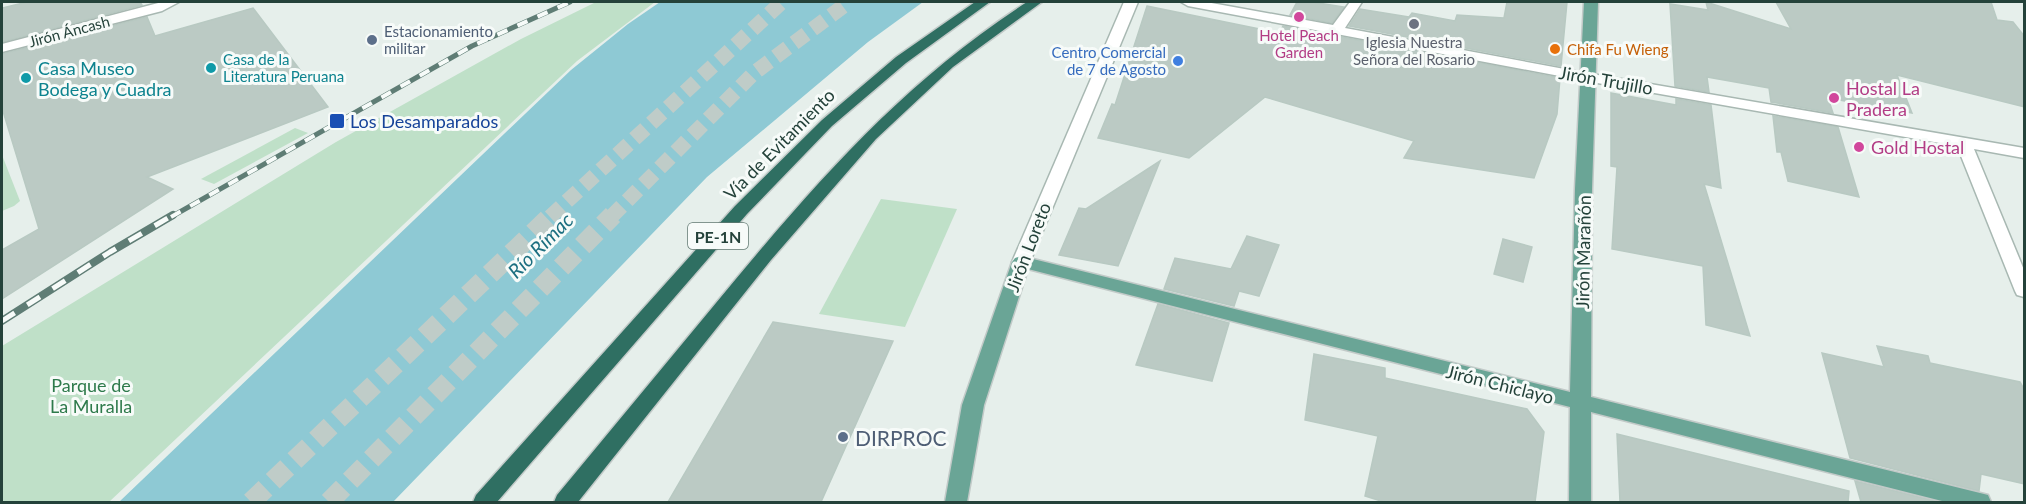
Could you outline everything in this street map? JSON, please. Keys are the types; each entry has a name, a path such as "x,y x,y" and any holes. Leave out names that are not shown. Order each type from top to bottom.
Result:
{"highway":[{"name":"Vía de Evitamiento","path":"484,502 741,210 819,130 901,60 983,2"},
{"name":"PE-1N","path":"566,502 792,221 873,131 943,66 1035,2"}],"main road":[{"name":"Jirón Marañón","path":"1580,502 1579,404 1586,77 1590,2"},
{"name":"Jirón Chiclayo","path":"1021,262 1579,404 1980,502"},
{"name":"Jirón Loreto","path":"956,502 973,405 1021,262"}],"street":[{"name":"Jirón Áncash","path":"2,48 172,2"},
{"name":"Jirón Loreto","path":"1021,262 1131,2"},
{"name":"Jirón Trujillo","path":"1188,2 1586,77 2025,153"},
{"path":"1337,30 1356,2"},
{"path":"1963,142 2025,291"}],"green space":[{"name":"Parque de La Muralla","path":"596,2 655,2 577,61 109,502 2,502 2,346 336,142 521,39"},
{"path":"295,128 308,133 214,184 201,179"},
{"path":"2,155 20,201 2,211"},
{"path":"881,199 957,209 905,327 819,314"}],"water":[{"name":"Río Rímac","path":"660,2 923,2 868,42 707,177 393,502 119,502 571,70 628,24"}],"building":[{"path":"27,2 140,2 142,5 2,42 2,8"},
{"path":"1297,2 1344,7 1332,23 1290,15"},
{"path":"1507,2 1567,2 1561,66 1349,26 1360,9 1409,17 1412,13 1455,21 1457,15 1504,18"},
{"path":"1706,2 1791,29 1776,2 1991,2 1997,20 2013,22 2025,37 2025,107 1897,75 1912,113 1828,98 1833,113 1771,102 1769,88 1707,77 1709,92 1675,86 1670,4 1708,10"},
{"path":"1147,6 1279,33 1283,26 1560,78 1557,114 1534,178 1404,158 1414,141 1265,97 1189,158 1098,138 1112,104 1115,105"},
{"path":"253,8 328,107 147,177 173,189 2,299 2,250 39,229 2,108 2,54 147,17 155,36"},
{"path":"1611,93 1676,105 1676,99 1711,105 1721,188 1704,184 1750,336 1706,325 1703,266 1612,249 1617,167 1611,166"},
{"path":"1773,116 1838,127 1859,197 1788,181 1781,152 1777,152"},
{"path":"1160,161 1118,266 1059,255 1079,208 1086,209"},
{"path":"1247,236 1279,245 1259,296 1239,291 1234,306 1164,289 1175,258 1231,269"},
{"path":"1503,239 1532,247 1523,282 1494,274"},
{"path":"1158,304 1229,323 1212,381 1136,365"},
{"path":"773,322 893,341 821,502 668,502"},
{"path":"1877,346 1928,356 1930,363 2020,382 2025,391 2025,484 1981,474 1979,491 1850,458 1822,353 1884,367"},
{"path":"1314,354 1385,368 1385,378 1527,409 1544,432 1535,502 1384,502 1365,496 1378,436 1305,420"},
{"path":"1617,434 1849,491 1848,502 1620,502"},
{"path":"1855,481 1939,502 1861,502"}],"tunnel":[{"path":"550,217 782,2"},
{"path":"611,217 754,73 849,2"},
{"path":"251,502 552,215"},
{"path":"329,502 613,215"}],"railway":[{"path":"171,217 472,46 570,2"},
{"path":"2,321 173,215"}],"place":[{"name":"Hotel Peach Garden","path":"1299,17"},
{"name":"Iglesia Nuestra Señora del Rosario","path":"1414,24"},
{"name":"Estacionamiento militar","path":"372,40"},
{"name":"Chifa Fu Wieng","path":"1555,49"},
{"name":"Centro Comercial de 7 de Agosto","path":"1178,61"},
{"name":"Casa de la Literatura Peruana","path":"211,68"},
{"name":"Casa Museo Bodega y Cuadra","path":"26,78"},
{"name":"Hostal La Pradera","path":"1834,98"},
{"name":"Los Desamparados","path":"337,121"},
{"name":"Gold Hostal","path":"1859,147"},
{"name":"DIRPROC","path":"843,437"}]}
